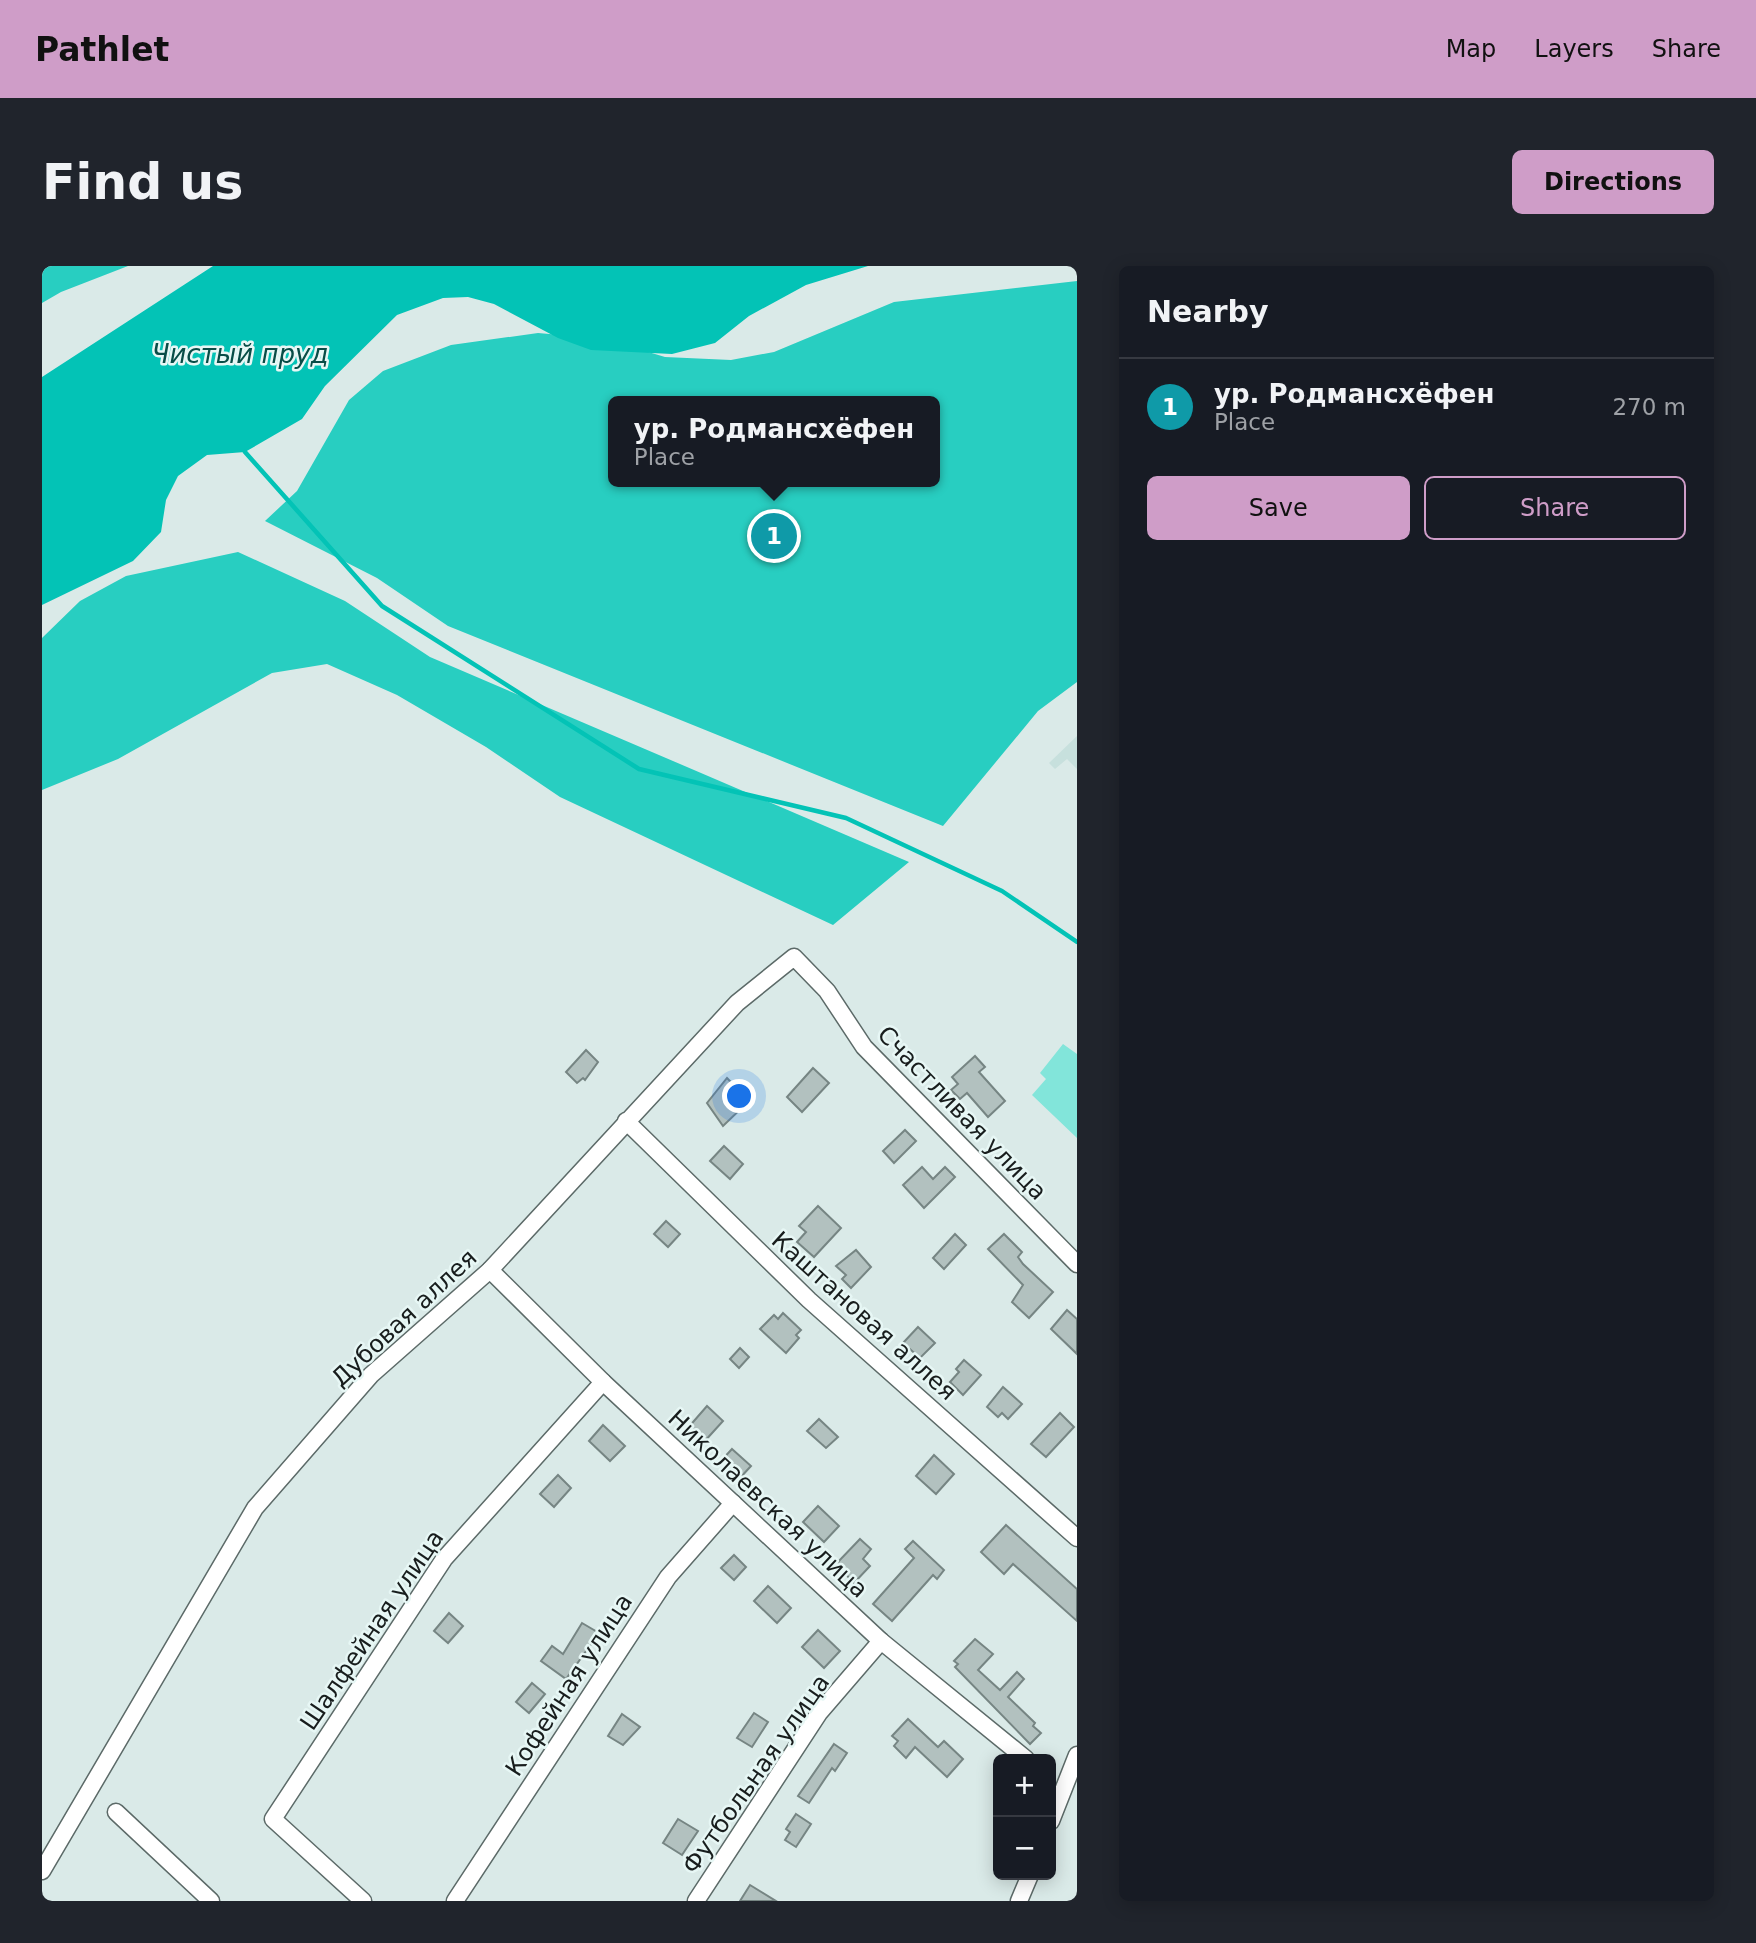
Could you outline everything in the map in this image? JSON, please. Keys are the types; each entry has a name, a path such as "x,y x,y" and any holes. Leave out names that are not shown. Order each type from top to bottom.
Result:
{"street":[{"name":"Дубовая аллея","path":"42,1871 255,1508 371,1375 490,1270 737,1003 794,957"},
{"name":"Счастливая улица","path":"794,957 827,991 864,1047 1077,1264"},
{"name":"Каштановая аллея","path":"626,1121 809,1300 1077,1538"},
{"name":"Николаевская улица","path":"490,1270 603,1382 881,1641 1020,1754"},
{"name":"Шалфейная улица","path":"363,1901 273,1819 444,1559 603,1382"},
{"name":"Кофейная улица","path":"455,1901 668,1577 733,1503"},
{"name":"Футбольная улица","path":"696,1901 819,1713 881,1641"},
{"path":"1052,1817 1057,1785 1077,1755"},
{"path":"116,1812 211,1901"},
{"path":"1019,1901 1028,1880"}],"shaded area":[{"path":"42,266 128,266 61,292 42,303"},
{"path":"1077,281 1077,682 1038,711 943,826 448,626 377,578 265,521 297,491 349,400 383,371 451,345 538,333 605,339 665,357 731,360 774,352 894,302"},
{"path":"238,552 345,601 430,657 909,862 833,925 560,797 486,747 397,695 327,664 272,673 118,759 42,790 42,638 80,601 126,576"},
{"path":"1077,736 1077,769 1067,759 1055,769 1049,763"},
{"path":"1063,1044 1077,1054 1077,1138 1032,1095 1046,1079 1040,1073"}],"water":[{"name":"Чистый пруд","path":"213,266 868,266 806,285 749,316 715,343 672,354 591,350 558,338 494,304 468,297 443,298 397,315 325,386 302,419 245,452 207,455 178,476 166,500 161,532 133,561 42,605 42,377"}],"building":[{"path":"586,1050 598,1062 585,1080 583,1078 577,1083 566,1072"},
{"path":"975,1056 985,1067 979,1072 1005,1101 988,1117 967,1093 960,1099 951,1090 958,1084 952,1077"},
{"path":"813,1068 829,1083 802,1112 787,1097"},
{"path":"727,1078 749,1101 723,1126 707,1103"},
{"path":"905,1130 916,1141 894,1163 883,1151"},
{"path":"724,1146 743,1164 730,1179 710,1161"},
{"path":"922,1167 933,1179 945,1167 955,1177 924,1208 903,1185"},
{"path":"818,1206 841,1228 814,1257 797,1242 806,1232 799,1226"},
{"path":"666,1221 680,1234 668,1247 654,1234"},
{"path":"955,1234 966,1245 944,1269 933,1258"},
{"path":"1004,1234 1022,1252 1018,1257 1023,1264 1053,1292 1029,1318 1012,1302 1023,1285 988,1249"},
{"path":"856,1250 871,1267 851,1288 842,1279 846,1275 836,1266"},
{"path":"1067,1310 1077,1319 1077,1354 1051,1329"},
{"path":"783,1313 801,1330 796,1335 799,1338 786,1353 760,1329 774,1315 778,1319"},
{"path":"918,1327 935,1343 920,1358 903,1343"},
{"path":"740,1348 749,1357 739,1368 730,1359"},
{"path":"964,1360 981,1375 963,1395 950,1382 959,1372 956,1369"},
{"path":"1003,1387 1022,1404 1008,1419 1002,1413 998,1417 987,1407"},
{"path":"707,1406 723,1421 703,1443 687,1429"},
{"path":"1060,1413 1074,1427 1046,1457 1031,1444"},
{"path":"819,1419 838,1437 826,1448 807,1431"},
{"path":"603,1425 625,1446 610,1461 589,1441"},
{"path":"732,1449 751,1466 739,1479 720,1462"},
{"path":"934,1455 954,1474 936,1494 916,1476"},
{"path":"558,1475 571,1488 554,1507 540,1494"},
{"path":"818,1506 839,1526 824,1542 803,1522"},
{"path":"1006,1525 1077,1589 1077,1621 1013,1564 1004,1574 981,1552"},
{"path":"860,1539 871,1549 863,1559 870,1566 854,1583 836,1564"},
{"path":"913,1541 944,1570 937,1579 933,1575 892,1621 873,1604 914,1558 905,1549"},
{"path":"734,1555 746,1567 734,1580 721,1568"},
{"path":"768,1586 791,1608 777,1623 754,1601"},
{"path":"449,1613 463,1626 448,1643 434,1631"},
{"path":"582,1623 599,1633 566,1679 541,1661 552,1646 563,1654"},
{"path":"818,1630 840,1651 824,1668 802,1647"},
{"path":"975,1639 993,1654 978,1670 1000,1690 1017,1672 1024,1679 1008,1697 1035,1723 1033,1726 1041,1733 1030,1744 955,1667 958,1664 954,1661"},
{"path":"532,1683 545,1694 529,1713 516,1702"},
{"path":"754,1713 768,1722 752,1747 737,1738"},
{"path":"622,1714 640,1727 623,1745 608,1736"},
{"path":"908,1719 938,1747 944,1741 963,1759 947,1777 915,1747 906,1758 894,1746 898,1741 892,1736"},
{"path":"834,1744 847,1753 835,1771 832,1768 809,1803 798,1796"},
{"path":"796,1814 811,1824 796,1847 785,1840 790,1832 786,1829"},
{"path":"678,1819 698,1831 682,1855 663,1843"},
{"path":"750,1885 776,1901 740,1901"}],"waterway":[{"path":"245,452 382,606 639,769 846,818 1002,891 1077,942"}],"place":[{"name":"ур. Родмансхёфен","path":"774,536"}]}
